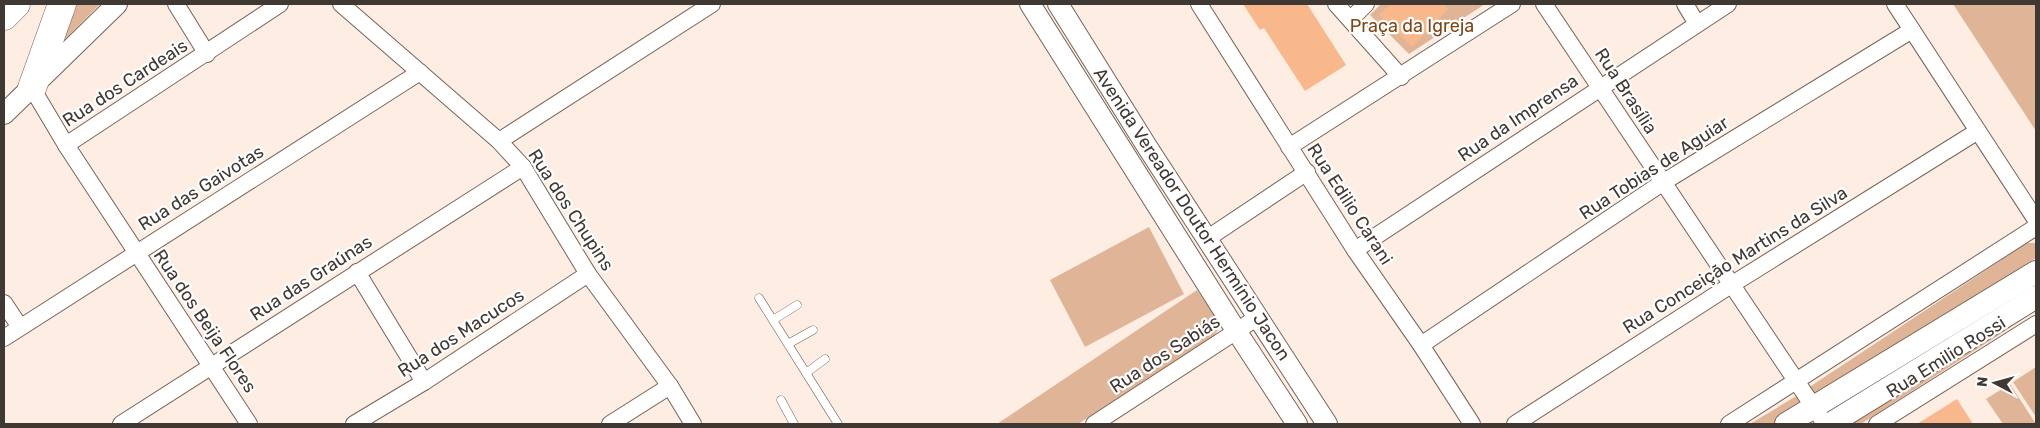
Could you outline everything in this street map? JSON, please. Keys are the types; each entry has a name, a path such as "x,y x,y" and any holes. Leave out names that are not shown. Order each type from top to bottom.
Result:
{"highway":[{"path":"4,16 16,4"},
{"path":"32,88 62,4"}],"main road":[{"path":"1786,424 1819,416 2036,272"},
{"path":"1830,424 2036,297"}],"street":[{"path":"4,114 117,4"},
{"name":"Rua dos Cardeais","path":"176,4 207,54"},
{"name":"Rua dos Cardeais","path":"66,145 207,54 280,4"},
{"name":"Rua dos Chupins","path":"341,4 499,141 523,167 588,274 670,386 693,424"},
{"path":"499,141 712,4"},
{"name":"Avenida Vereador Doutor Hermínio Jacon","path":"1030,4 1297,424"},
{"name":"Avenida Vereador Doutor Hermínio Jacon","path":"1058,4 1146,145 1327,424"},
{"name":"Rua Edilio Carani","path":"1199,4 1355,250 1422,345 1472,424"},
{"path":"1336,4 1401,76"},
{"path":"1351,19 1366,4"},
{"path":"1289,147 1512,4"},
{"name":"Rua Brasília","path":"1544,4 1819,416"},
{"path":"1685,4 1697,24"},
{"name":"Rua da Imprensa","path":"1355,250 1728,4"},
{"path":"1895,4 2036,220"},
{"name":"Rua Tobias de Aguiar","path":"1422,345 1662,183 1912,30"},
{"name":"Rua das Gaivotas","path":"4,338 420,72"},
{"name":"Rua dos Beija Flores","path":"32,88 135,253 249,424"},
{"name":"Rua Conceição Martins da Silva","path":"1515,424 1731,285 1978,131"},
{"name":"Rua das Graúnas","path":"122,424 356,272 523,167"},
{"path":"1208,238 1307,172"},
{"path":"1730,424 1795,380 2036,227"},
{"path":"356,272 424,382"},
{"name":"Rua dos Macucos","path":"354,424 424,382 588,274"},
{"path":"4,302 20,327"},
{"name":"Rua dos Sabiás","path":"1094,424 1258,317"},
{"name":"Rua Emilio Rossi","path":"1876,424 2036,324"},
{"path":"610,424 670,386"}],"lane":[{"path":"759,298 838,424"},
{"path":"773,320 797,305"},
{"path":"788,344 813,330"},
{"path":"806,373 825,359"},
{"path":"781,400 794,424"}],"green space":[{"path":"69,4 100,4 65,39 60,35"},
{"name":"Praça da Igreja","path":"1381,4 1485,4 1409,54 1370,15"},
{"path":"1953,4 2036,4 2036,131"},
{"path":"1149,227 1184,294 1085,347 1050,280"},
{"path":"2027,243 2036,243 2036,258 1819,398 1808,388"},
{"path":"1197,290 1219,322 1218,330 1212,338 1078,424 997,424"},
{"path":"2036,300 2036,311 1861,424 1843,424"},
{"path":"2036,367 2036,417 2013,382"},
{"path":"2010,384 2036,424 2003,424 1986,399"},
{"path":"1798,395 1805,401 1780,424 1750,424"}],"building":[{"path":"1243,4 1307,4 1346,65 1305,91 1264,28 1260,30"},
{"path":"1390,4 1443,4 1448,9 1412,47 1379,15"},
{"path":"1957,399 1973,424 1917,424"}]}
